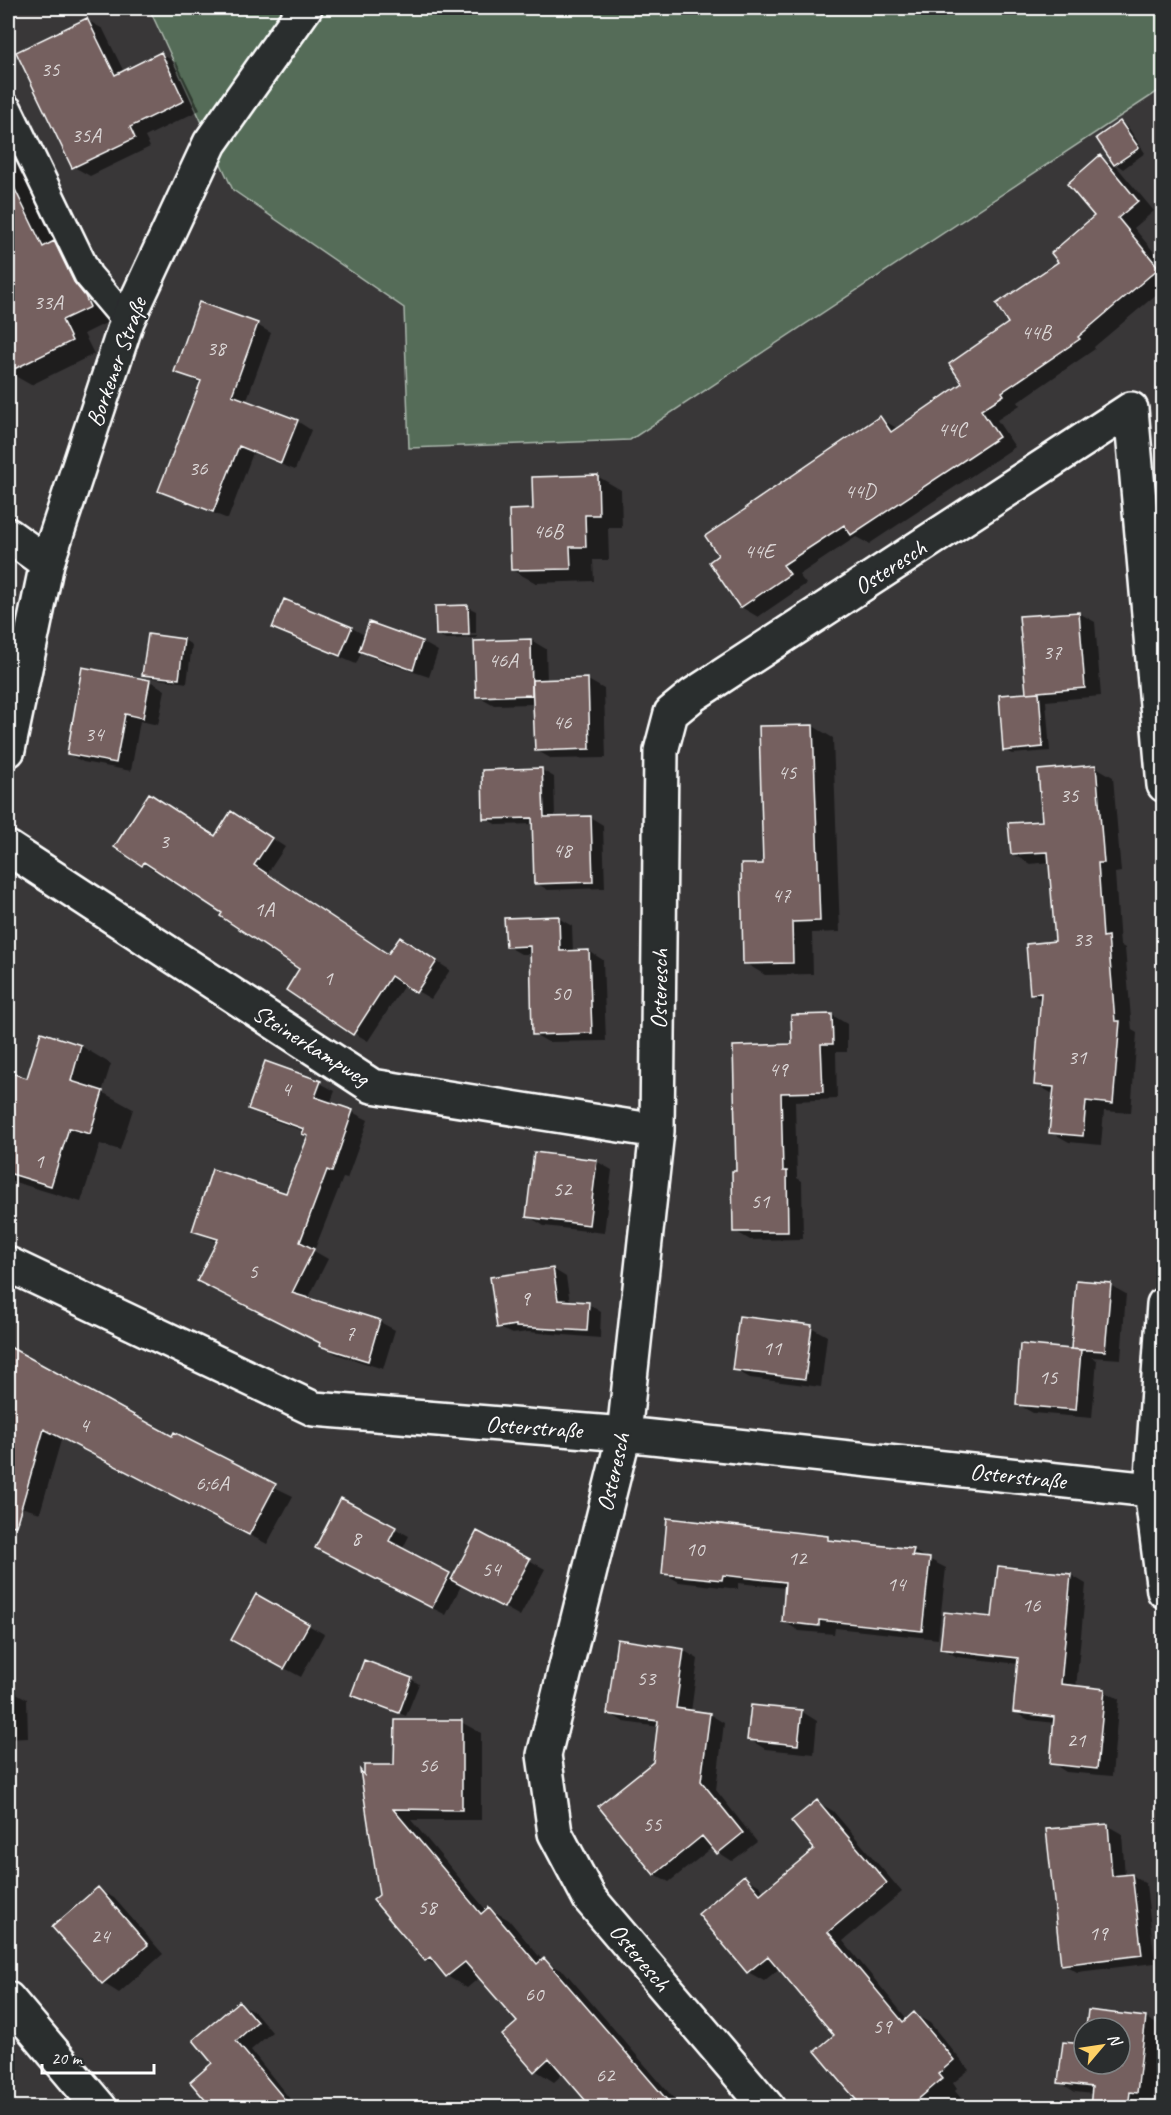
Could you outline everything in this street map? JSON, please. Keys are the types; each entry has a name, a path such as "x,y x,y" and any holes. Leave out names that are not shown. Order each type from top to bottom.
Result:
{"street":[{"name":"Borkener Straße","path":"8,750 47,563 127,321 210,143 305,8"},
{"path":"8,109 88,275 127,321"},
{"name":"Osteresch","path":"768,2108 590,1899 555,1833 544,1755 624,1434 657,1131 661,751 671,713 693,695 1131,409 1164,785"},
{"path":"8,535 47,563"},
{"name":"Steinerkampweg","path":"8,848 372,1086 657,1131"},
{"name":"Osterstraße","path":"8,1264 314,1409 624,1434 1157,1489"},
{"path":"1164,1304 1157,1489 1164,1591"},
{"path":"8,1999 100,2108"}],"green space":[{"path":"149,8 1163,8 1163,88 630,440 409,448 404,308 233,190"}],"building":[{"path":"87,18 115,75 161,52 184,101 130,127 135,138 72,168 16,52"},
{"path":"1120,121 1139,148 1114,165 1096,138"},
{"path":"1100,155 1138,201 1118,218 1159,268 1078,337 1080,339 1002,392 1004,395 981,410 999,437 851,535 844,525 783,565 790,574 740,608 709,562 718,555 705,536 880,416 891,432 962,383 949,364 1008,323 996,304 1058,262 1051,253 1094,216 1067,184"},
{"path":"8,175 43,247 54,241 74,282 90,307 62,320 72,341 8,372"},
{"path":"199,302 258,323 232,395 298,420 281,463 239,446 213,512 158,491 201,381 174,372"},
{"path":"598,475 599,515 585,515 586,547 570,547 571,569 511,570 509,510 533,509 532,477"},
{"path":"284,599 352,627 340,656 272,628"},
{"path":"468,605 469,635 436,635 435,606"},
{"path":"1079,612 1085,688 1026,693 1019,616"},
{"path":"369,622 422,641 413,670 359,651"},
{"path":"148,634 184,639 179,679 142,675"},
{"path":"531,639 532,695 476,697 474,641"},
{"path":"82,667 150,680 143,718 125,714 116,763 67,754"},
{"path":"588,678 590,749 535,751 532,680"},
{"path":"1039,692 1043,747 1003,751 999,695"},
{"path":"813,725 820,921 792,922 793,963 743,964 741,864 763,864 759,726"},
{"path":"1096,765 1104,863 1098,863 1103,937 1108,936 1115,1021 1120,1021 1113,1104 1086,1101 1083,1136 1049,1133 1054,1087 1034,1085 1041,993 1030,994 1026,944 1055,941 1048,852 1011,854 1008,823 1042,821 1038,770"},
{"path":"542,768 544,817 591,816 593,882 534,884 532,818 483,819 482,770"},
{"path":"149,793 215,836 231,811 272,838 254,865 388,954 400,937 437,961 416,993 391,976 353,1035 286,990 299,969 220,916 222,913 144,862 142,866 114,847"},
{"path":"559,916 560,951 589,950 592,1033 532,1035 530,946 506,947 504,918"},
{"path":"832,1014 833,1044 821,1044 823,1092 781,1093 783,1171 787,1171 788,1232 733,1232 732,1171 736,1171 733,1046 792,1044 791,1015"},
{"path":"41,1032 81,1045 71,1081 103,1091 90,1134 69,1128 51,1186 8,1173 8,1072 27,1078"},
{"path":"265,1061 321,1081 315,1097 353,1110 332,1172 327,1170 300,1242 314,1249 292,1293 380,1320 368,1361 319,1346 320,1343 197,1281 218,1239 192,1231 212,1169 286,1193 308,1136 302,1134 304,1129 248,1109"},
{"path":"534,1152 597,1160 589,1225 526,1217"},
{"path":"553,1268 558,1300 589,1302 587,1331 516,1327 516,1325 497,1328 490,1277"},
{"path":"1076,1280 1111,1283 1105,1351 1071,1349"},
{"path":"739,1316 812,1325 805,1379 732,1370"},
{"path":"1020,1344 1081,1350 1076,1410 1016,1405"},
{"path":"8,1346 172,1436 174,1432 276,1484 249,1535 44,1429 16,1526 8,1525"},
{"path":"341,1498 396,1527 389,1541 450,1573 432,1608 315,1548"},
{"path":"667,1518 828,1536 828,1540 914,1549 912,1556 930,1558 922,1631 819,1620 819,1626 782,1622 785,1582 723,1575 722,1580 662,1574"},
{"path":"477,1531 530,1559 504,1608 451,1580"},
{"path":"998,1566 1071,1574 1061,1684 1105,1689 1097,1769 1050,1764 1054,1717 1013,1712 1018,1658 940,1649 944,1612 992,1617"},
{"path":"256,1594 309,1624 284,1669 231,1640"},
{"path":"617,1639 684,1649 676,1708 710,1713 701,1781 743,1833 717,1854 702,1836 654,1875 598,1806 653,1762 658,1721 607,1714"},
{"path":"364,1660 412,1678 399,1713 351,1695"},
{"path":"751,1705 802,1710 798,1745 747,1740"},
{"path":"395,1720 462,1720 462,1810 393,1809 481,1914 489,1907 537,1964 544,1958 674,2108 592,2108 549,2058 534,2072 502,2035 517,2022 465,1962 446,1977 430,1957 425,1961 373,1900 379,1895 360,1770 364,1775 364,1765 394,1765"},
{"path":"817,1800 887,1883 828,1932 903,2022 914,2012 954,2060 938,2074 942,2079 908,2108 863,2108 815,2051 834,2035 768,1956 747,1973 698,1914 744,1875 760,1894 814,1849 791,1821"},
{"path":"1108,1824 1112,1876 1132,1874 1142,1955 1061,1965 1046,1829"},
{"path":"98,1887 148,1945 102,1984 52,1927"},
{"path":"239,2001 257,2022 236,2041 292,2108 212,2108 190,2082 212,2063 193,2040"},
{"path":"1088,2010 1146,2017 1137,2093 1130,2092 1128,2108 1090,2108 1092,2087 1058,2083 1063,2042 1072,2043 1072,2076 1132,2076 1132,2016 1087,2016"}]}
